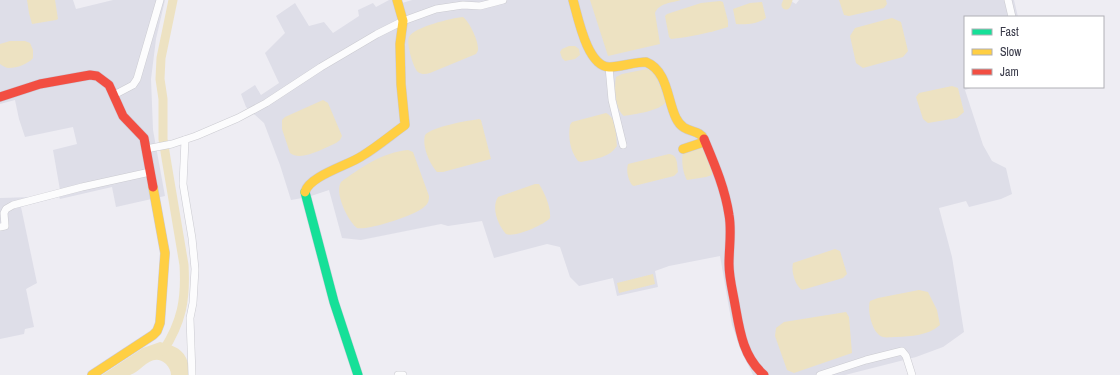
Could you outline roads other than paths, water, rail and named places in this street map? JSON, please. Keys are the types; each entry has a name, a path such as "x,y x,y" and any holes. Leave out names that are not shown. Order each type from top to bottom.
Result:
{"street":[{"path":"114,95 133,85 137,80 160,0"},
{"path":"358,375 334,302 305,194 306,189 319,177 362,157 405,125 401,84 400,44 403,21 397,0"},
{"path":"148,148 185,140 238,118 377,34 403,21 436,9 463,5 480,6 503,0"},
{"path":"573,0 588,47 594,60 604,66 609,67 646,62 652,63 660,74 675,117 679,124 685,129 702,134 719,174 725,195 729,217 730,235 729,270 736,316 742,341 750,359 764,375"},
{"path":"1008,0 1012,16"},
{"path":"609,67 612,100 623,145"},
{"path":"0,97 40,84 90,75 97,76 109,85 123,116 144,138 148,148 150,172 165,253 160,323 157,331 153,335 92,375"},
{"path":"683,149 701,143 704,139"},
{"path":"185,140 183,184 192,238 195,269 194,303 190,318 192,375"},
{"path":"0,227 5,226 4,213 6,209 12,205 82,187 150,172"},
{"path":"820,375 866,360 902,351 906,356 912,375"},
{"path":"398,375 403,375"}],"waterway":[{"path":"163,351 179,320 184,289 184,265 163,139 163,99 160,79 161,58 173,0"},
{"path":"786,5 788,0"}]}
